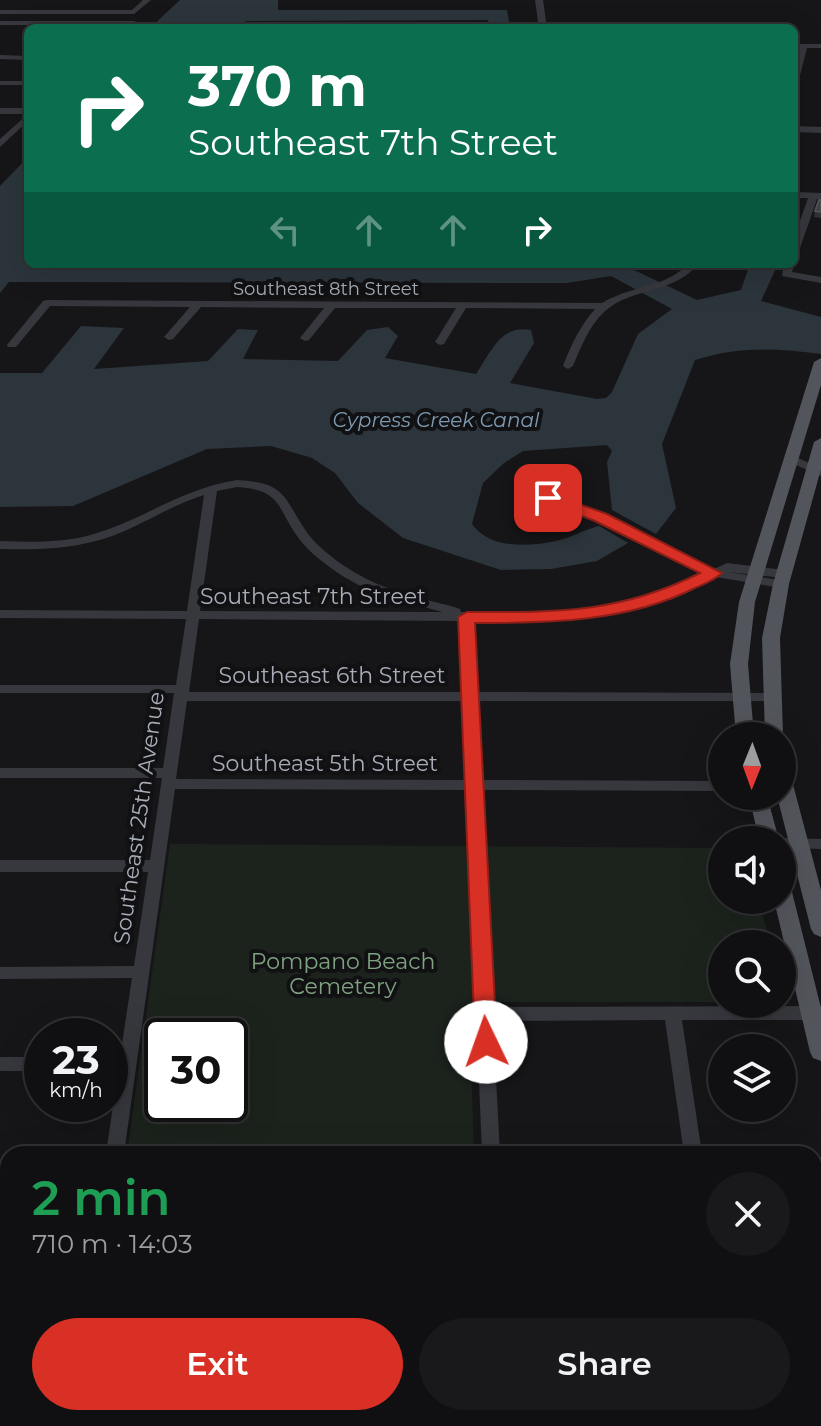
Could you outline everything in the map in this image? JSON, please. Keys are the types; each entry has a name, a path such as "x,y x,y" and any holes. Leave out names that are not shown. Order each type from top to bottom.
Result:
{"main road":[{"path":"743,722 740,698 741,637 755,574 821,362"},
{"path":"773,722 771,638 782,579 818,466 821,442"},
{"path":"796,860 821,929"},
{"path":"788,914 816,1014 821,1052"}],"street":[{"path":"0,12 134,12 147,0"},
{"path":"539,0 542,24"},
{"path":"0,23 134,23"},
{"path":"799,46 821,46"},
{"path":"0,57 24,58"},
{"path":"0,83 24,83"},
{"path":"0,111 24,113"},
{"path":"1,141 24,117"},
{"path":"798,129 821,130"},
{"path":"798,195 818,196 798,242"},
{"path":"568,366 589,323 605,306 630,292 667,282 690,268"},
{"path":"788,268 786,274 821,280"},
{"name":"Southeast 8th Street","path":"12,345 47,303 605,306"},
{"path":"169,337 197,305"},
{"path":"305,338 332,305"},
{"path":"440,342 463,305"},
{"path":"791,459 818,466"},
{"path":"0,545 45,546 92,539 211,488 247,483 272,489 282,498 308,542 337,565 382,593 467,617 491,1146"},
{"path":"528,514 562,484"},
{"name":"Southeast 25th Avenue","path":"116,1146 211,488"},
{"path":"548,498 601,518 713,573 755,574 782,579"},
{"name":"Southeast 7th Street","path":"0,614 553,617 614,610 667,596 713,573"},
{"name":"Southeast 6th Street","path":"0,689 472,697 771,697"},
{"name":"Southeast 5th Street","path":"0,773 476,786 708,786"},
{"path":"796,844 821,844"},
{"path":"0,866 156,866"},
{"path":"0,973 141,972"},
{"path":"484,1014 816,1014"},
{"path":"673,1014 692,1146"},
{"path":"0,1064 24,1064"}],"green space":[{"name":"Pompano Beach Cemetery","path":"170,844 708,848 708,914 762,914 766,930 708,930 708,1002 469,1002 474,1146 128,1146 144,1031 144,1122 248,1122 248,1018 146,1018"}],"water":[{"path":"180,0 278,0 278,10 507,10 509,24 489,24 488,20 154,24"},
{"name":"Cypress Creek Canal","path":"24,161 24,268 630,268 697,300 741,290 749,268 776,268 761,301 821,317 821,354 758,350 727,352 695,360 662,444 676,508 656,534 612,510 607,462 612,451 607,445 523,451 504,463 483,483 472,524 479,532 499,542 534,544 562,540 599,526 628,543 597,561 551,569 501,570 403,538 358,503 335,473 312,458 271,446 207,449 73,506 0,507 0,373 42,373 81,326 124,328 94,369 208,361 238,329 258,330 243,359 338,361 367,330 388,327 398,336 385,358 476,374 504,335 521,329 531,330 534,343 510,383 597,399 606,398 612,392 638,334 672,309 611,276 567,283 9,282 0,293 0,186"}],"building":[{"path":"821,200 821,212 815,211"}],"route":[{"path":"486,1042 467,617 553,617 614,610 667,596 713,573 601,518 548,498"}]}
